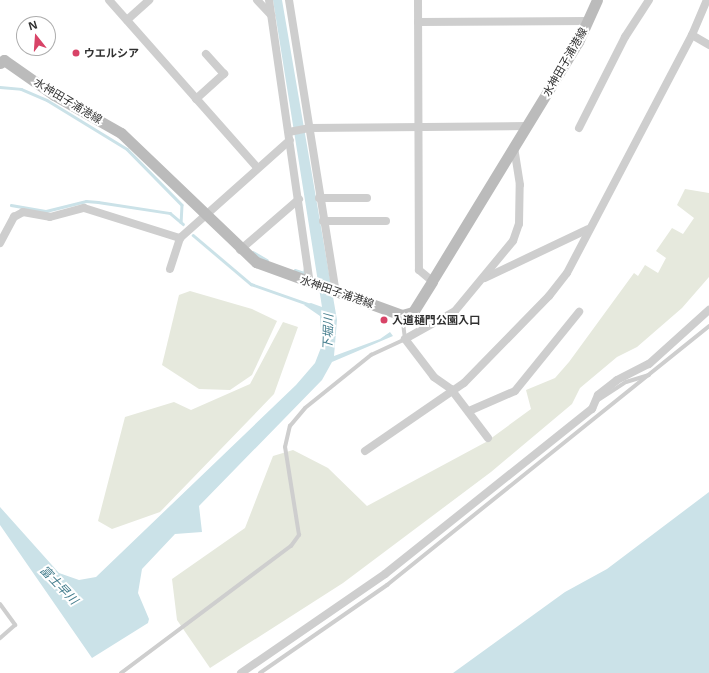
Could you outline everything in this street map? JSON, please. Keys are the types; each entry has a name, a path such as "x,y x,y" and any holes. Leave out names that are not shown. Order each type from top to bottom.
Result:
{"main road":[{"name":"水神田子浦港線","path":"0,63 4,60 54,95 121,133 240,250 269,268 402,314 413,312 528,126 589,21 597,0"}],"street":[{"path":"109,0 257,168"},
{"path":"127,20 149,0"},
{"path":"257,0 272,16"},
{"path":"269,0 313,284"},
{"path":"289,0 334,291"},
{"path":"418,0 419,270 432,281"},
{"path":"579,128 625,37 649,0"},
{"path":"366,451 451,389 464,383 549,296 567,273 588,229 692,35 707,0"},
{"path":"418,22 589,21"},
{"path":"692,35 709,45"},
{"path":"196,99 224,74 206,54"},
{"path":"170,270 180,238 290,136 309,128 528,126"},
{"path":"486,278 491,265 513,241 519,224 520,185 514,149"},
{"path":"319,198 367,198"},
{"path":"240,250 299,199"},
{"path":"0,243 14,217 23,212 50,217 84,208 180,238"},
{"path":"323,221 386,221"},
{"path":"488,438 451,389 434,377 406,339 454,311 486,278 588,229"},
{"path":"241,673 385,574 592,409 595,403 617,380 649,364 709,310"},
{"path":"469,411 515,391 579,312"}],"lane":[{"path":"121,673 291,546 299,535 285,447 290,426 305,408 371,355 406,339 402,314"},
{"path":"260,673 387,585 709,326"},
{"path":"595,403 626,382 651,374"},
{"path":"0,604 15,624 0,638"}],"shaded area":[{"path":"685,189 709,193 709,277 682,308 637,347 617,357 580,388 572,404 491,472 343,583 210,668 177,620 172,579 245,528 273,456 293,450 328,468 367,506 486,442 531,409 526,390 555,378 569,362 634,273 638,276 645,265 658,273 666,258 656,251 672,228 683,234 694,218 677,205"},
{"path":"190,291 252,309 277,321 252,375 230,390 199,389 162,365 179,295"},
{"path":"283,322 298,327 274,394 160,512 112,529 98,521 125,417 174,402 191,410 250,384"}],"water":[{"path":"273,0 282,0 337,320 334,356 380,339 390,332 393,336 332,362 322,380 199,506 202,532 175,534 142,569 138,593 149,619 148,623 92,658 0,525 0,507 59,573 79,580 96,577 296,385 315,363 322,345 320,316 304,305 311,303 322,307"},
{"path":"709,492 709,673 453,673 565,592 607,569"}],"waterway":[{"path":"0,87 21,89 47,100 127,149 182,205 181,222"},
{"path":"11,205 46,211 86,201 98,202 170,213 183,224"},
{"path":"193,235 251,284 311,305"},
{"path":"253,252 267,260"},
{"path":"295,270 304,273 305,268"}],"place":[{"name":"ウエルシア","path":"76,53"},
{"name":"入道樋門公園入口","path":"384,320"}],"water label":[{"name":"下堀川","path":"328,332"},
{"name":"富士早川","path":"59,585"}]}
